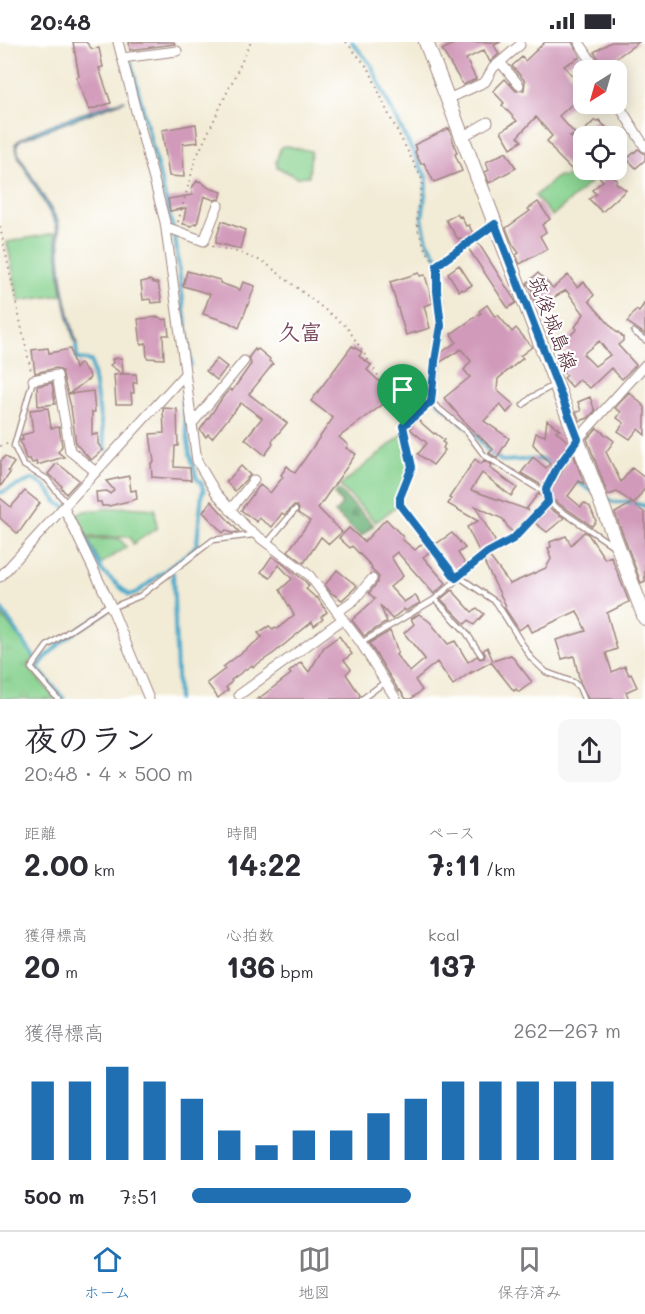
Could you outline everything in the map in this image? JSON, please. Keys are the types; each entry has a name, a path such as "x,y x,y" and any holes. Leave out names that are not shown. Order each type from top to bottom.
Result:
{"street":[{"path":"118,42 166,227 197,461 216,494 230,510 256,535 309,575 361,643 396,699"},
{"name":"筑後城島線","path":"426,42 645,618"},
{"path":"579,42 591,60"},
{"path":"448,99 485,82 493,68 520,45"},
{"path":"122,58 177,51"},
{"path":"500,62 519,85"},
{"path":"624,114 645,147"},
{"path":"462,137 488,122"},
{"path":"166,227 204,242 218,205"},
{"path":"192,424 244,361"},
{"path":"578,439 645,365"},
{"path":"33,380 57,375 70,451 96,472"},
{"path":"0,577 184,375"},
{"path":"230,510 254,480"},
{"path":"66,506 111,606 149,699"},
{"path":"239,694 340,616 372,579"}],"lane":[{"path":"495,224 437,265 441,326 431,402 466,431 484,455 547,494"},
{"path":"634,332 645,340"},
{"path":"33,380 14,446 23,465 47,479 66,506"},
{"path":"523,405 532,397 556,384"},
{"path":"578,439 557,468 546,489 548,502 619,550"},
{"path":"361,643 435,599 457,577 487,553 513,539 548,502"},
{"path":"267,543 295,510"},
{"path":"58,699 31,668 48,646 111,606 140,596 213,540 256,535"},
{"path":"457,577 496,602 531,658 546,672 573,682 579,687 585,699"},
{"path":"435,599 466,632 481,655"},
{"path":"362,699 385,682"}],"path":[{"path":"176,231 196,158 251,42"},
{"path":"346,42 369,69 387,111 423,181 417,213 418,230 426,250 437,265"},
{"path":"0,227 33,380"},
{"path":"204,242 264,262 347,327 386,388 403,426 412,467 400,497 400,505 457,577"},
{"path":"403,426 431,402"}],"green space":[{"path":"281,147 311,151 309,176 296,177 277,167 276,161"},
{"path":"573,172 573,180 587,180 590,183 552,216 535,196 558,176 563,178"},
{"path":"55,233 62,295 19,301 7,242"},
{"path":"403,434 410,466 397,495 398,505 376,522 340,486"},
{"path":"338,490 374,525 361,536 335,513 342,504 334,494"},
{"path":"125,507 155,509 157,528 133,544 130,537 87,537 77,515 84,511"},
{"path":"88,539 120,539 126,547 101,564"},
{"path":"0,613 34,656 28,667 56,699 0,699"}],"water":[{"path":"124,100 124,101 20,140 49,125"},
{"path":"20,140 17,144 18,153 58,221 63,285 76,346 62,288 56,224 19,158 15,144"}],"building":[{"path":"73,42 86,42 92,49 99,48 103,67 99,68 111,103 89,110 76,77 79,76"},
{"path":"129,42 174,42 175,44 130,50"},
{"path":"457,42 501,42 494,45 499,54 490,62 484,50 466,59 476,79 463,85 442,50"},
{"path":"545,42 572,42 580,57 564,66 573,76 573,103 559,116 573,132 573,136 570,136 573,139 573,171 547,141 552,136 536,117 519,135 522,141 511,148 501,131 517,121 493,91 505,79 516,91 524,90 525,81 512,66 522,57 525,61"},
{"path":"611,42 639,42 613,60 599,60 594,52"},
{"path":"595,120 597,122 599,120 605,126 589,126"},
{"path":"196,124 198,142 183,144 184,177 169,176 162,130"},
{"path":"449,128 462,171 434,182 424,163 421,164 414,145"},
{"path":"638,149 645,154 645,160 636,168 627,159"},
{"path":"506,152 516,168 489,183 485,172 489,170 486,162"},
{"path":"617,180 616,183 626,190 602,212 589,199 596,194 592,190 603,181"},
{"path":"197,181 222,192 220,199 214,200 204,196 197,224 192,226 183,224 186,208 170,211 168,199 193,195 191,189"},
{"path":"538,202 550,219 542,225 546,232 540,236 547,249 520,264 516,255 519,253 506,228 530,211 528,209"},
{"path":"457,214 461,216 466,226 469,225 473,234 463,241 458,239 446,220"},
{"path":"222,221 245,230 240,249 216,243"},
{"path":"477,241 516,303 508,308 468,248"},
{"path":"459,265 472,285 459,291 448,273"},
{"path":"187,271 220,280 220,283 240,290 243,282 255,286 239,328 203,314 210,294 183,286"},
{"path":"419,273 420,276 425,275 433,303 424,306 430,328 406,335 390,282"},
{"path":"538,273 553,288 568,275 577,287 584,282 594,295 589,301 623,337 623,341 618,345 636,365 622,379 611,368 590,388 579,380 572,387 564,378 567,375 561,371 571,356 560,345 577,329 575,327 584,314 566,290 538,307 532,295 534,293 527,283","holes":["599,341 610,355 595,366 583,354"]},
{"path":"150,280 158,283 162,302 151,303 150,299 143,300 141,282"},
{"path":"645,302 645,334 627,322 636,310 639,312"},
{"path":"487,305 495,317 498,315 512,332 516,328 532,347 520,356 523,358 498,379 497,390 514,405 507,413 500,404 484,421 509,438 497,458 489,453 493,449 467,425 444,398 470,377 464,370 471,361 461,349 439,363 441,353 456,342 451,334 481,313 479,311"},
{"path":"159,317 163,320 167,319 169,335 163,335 164,359 147,358 146,343 141,344 138,319"},
{"path":"352,346 362,352 359,356 371,365 367,370 380,382 407,372 412,388 409,389 410,393 398,399 397,394 339,437 348,445 346,448 356,454 318,508 342,532 329,544 321,537 304,563 288,551 310,521 298,513 297,506 293,506 285,515 282,513 272,527 259,518 257,522 241,510 260,485 270,493 283,477 281,475 287,466 295,473 333,418 311,401"},
{"path":"48,348 49,353 70,349 75,369 80,363 89,374 90,378 69,394 93,391 95,412 92,412 92,435 98,434 98,444 103,450 91,460 76,444 71,407 62,371 56,368 35,373 32,350"},
{"path":"255,349 270,359 269,361 273,364 249,394 287,423 272,441 273,444 265,455 245,439 262,418 241,403 212,438 208,434 206,437 200,430 223,397 230,389 232,391 251,364 249,357"},
{"path":"122,358 123,374 136,374 137,383 133,383 134,393 131,393 132,404 116,404 114,375 122,374 110,365 113,363 112,359"},
{"path":"217,359 227,367 217,380 206,371"},
{"path":"52,383 55,404 38,406 37,386"},
{"path":"629,392 645,407 645,435 638,429 630,439 618,431 624,423 617,418 621,412 615,408"},
{"path":"590,397 595,411 588,418 580,421 576,412 581,411 578,402"},
{"path":"398,399 417,409 406,420"},
{"path":"48,408 51,428 59,427 62,446 58,452 64,457 37,465 36,462 32,463 30,459 26,459 20,440 23,440 22,435 33,432 30,410"},
{"path":"163,408 177,409 178,446 175,446 174,467 190,468 191,480 152,477 151,463 154,462 150,434 164,433"},
{"path":"417,419 444,440 442,442 445,444 443,448 445,450 433,465 418,454 427,443 410,429"},
{"path":"547,420 560,430 556,431 569,443 543,486 521,473 533,457 546,468 550,464 533,444 536,433 545,436"},
{"path":"597,428 614,441 606,452 621,482 632,468 645,478 645,488 634,504 617,492 608,495 587,439"},
{"path":"573,453 584,484 579,481 568,496 581,507 584,503 590,507 596,521 592,526 552,499 551,490"},
{"path":"5,456 14,463 0,487 0,462"},
{"path":"475,459 481,464 484,460 492,465 490,468 517,488 511,496 482,473 471,490 528,510 527,508 538,494 543,497 543,501 513,532 503,519 475,506 495,541 480,553 467,527 478,521 448,504 451,499 449,498"},
{"path":"57,463 79,480 66,494 62,486 48,474"},
{"path":"241,466 250,475 235,491 226,482"},
{"path":"129,476 131,491 136,490 137,499 109,506 102,506 101,502 97,502 96,492 107,491 110,494 114,490 106,481"},
{"path":"25,491 40,503 18,534 0,518 0,498 11,507"},
{"path":"211,501 239,532 231,533 226,530 223,533 203,512"},
{"path":"632,503 645,513 645,581 641,583 615,513"},
{"path":"549,508 564,518 547,532 535,523"},
{"path":"386,519 403,537 402,539 415,550 425,541 432,550 423,557 446,583 434,594 397,552 391,557 403,576 390,587 404,602 415,595 420,603 405,611 404,609 392,619 380,605 387,622 364,636 352,620 375,599 369,593 379,577 352,546 350,548 339,538 349,528 364,542"},
{"path":"584,532 588,534 605,559 611,556 629,602 607,613 617,649 606,653 612,672 625,666 629,675 631,674 637,687 626,692 629,699 588,699 580,682 574,656 562,659 556,640 586,631 577,611 532,632 528,624 519,630 504,607 506,606 484,562 490,557 510,584 546,568 551,559 548,548 551,547 550,542 566,536 571,545"},
{"path":"452,533 465,548 458,553 466,565 456,572 436,544"},
{"path":"272,556 304,580 309,586 306,589 317,597 327,612 321,617 323,619 314,626 312,622 274,653 231,680 226,688 228,690 218,698 207,683 225,669 223,667 262,637 258,633 269,626 277,629 294,615 280,590 292,579 279,565 270,578 261,572"},
{"path":"337,570 357,586 342,600 331,593 325,585"},
{"path":"452,590 472,612 477,608 484,614 474,625 469,620 465,624 441,599"},
{"path":"419,614 430,622 448,644 455,641 468,662 477,656 480,659 484,658 483,651 487,647 493,661 511,655 532,682 519,692 516,689 514,691 491,662 471,672 453,685 437,662 415,680 422,690 411,699 406,699 369,643 390,631 398,652 396,655 410,672 425,659 404,633 414,624 411,619"},
{"path":"339,636 352,654 344,660 351,669 346,674 360,695 358,699 258,699 291,674 289,672 301,662 309,672 324,647"}],"waterway":[{"path":"352,42 371,65 427,179 422,219 427,241 444,267 445,332 436,393 438,402 471,430 490,453 502,461 540,459 550,463"},
{"path":"577,53 582,60"},
{"path":"131,62 175,237 191,365"},
{"path":"76,346 77,359 91,361 107,450"},
{"path":"0,493 33,479 45,486 58,503 71,510 102,571 129,595 136,593 193,549 197,543 202,493 204,492 201,482 197,479 190,454 182,400"},
{"path":"576,481 592,491"},
{"path":"604,497 613,502 629,502 645,506"},
{"path":"173,573 178,699"},
{"path":"0,607 34,657"},
{"path":"64,699 37,668 60,644 106,612"}],"district":[{"name":"久富","path":"300,331"}],"route":[{"path":"495,224 578,439 557,468 546,489 548,502 513,539 487,553 456,578 400,505 400,497 412,467 403,426 431,402 441,326 437,265 495,224"}]}
